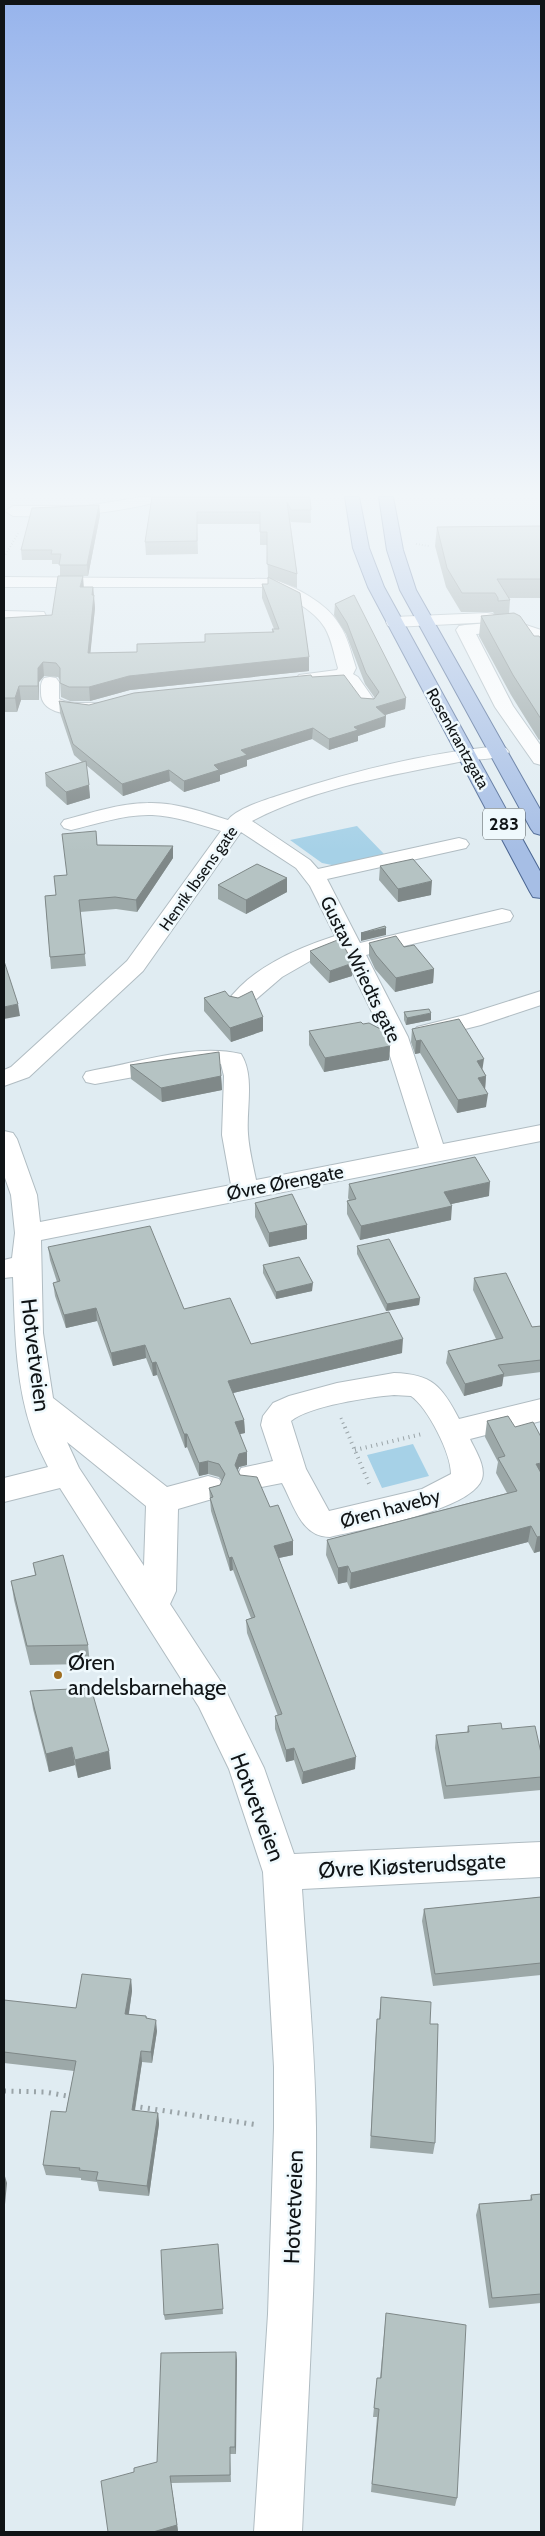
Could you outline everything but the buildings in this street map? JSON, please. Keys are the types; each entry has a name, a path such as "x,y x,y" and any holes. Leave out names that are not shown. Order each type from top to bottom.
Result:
{"main road":[{"name":"Rosenkrantzgata","path":"391,615 541,892"},
{"name":"Rosenkrantzgata","path":"421,615 541,829"}],"street":[{"path":"322,615 330,624 347,668 343,675"},
{"path":"4,616 38,616"},
{"path":"394,622 541,617"},
{"path":"541,636 514,626 465,630 504,707 541,759"},
{"path":"285,681 343,675 352,681 368,704"},
{"path":"50,682 50,702 63,708 88,709 113,705"},
{"name":"Henrik Ibsens gate","path":"4,1079 20,1072 136,966 235,824 266,806 347,779 468,755 499,752"},
{"name":"Gustav Wriedts gate","path":"71,824 114,813 147,809 172,812 235,824 304,864 320,884 396,1037 433,1153"},
{"path":"313,876 460,844"},
{"path":"238,1003 249,990 301,955 502,916"},
{"path":"396,1037 472,1020 541,998"},
{"path":"95,1077 202,1058 225,1056 232,1059 236,1076 235,1135 245,1190"},
{"name":"Øvre Ørengate","path":"19,1256 245,1190 541,1133"},
{"name":"Hotvetveien","path":"4,1139 24,1195 19,1256 39,1403 46,1430 67,1474 153,1603 211,1696 246,1768 282,1872 294,2067 295,2128 290,2314 278,2532"},
{"name":"Øren haveby","path":"399,1382 422,1388 431,1396 438,1432 465,1464 466,1478 461,1486 428,1500 323,1524 317,1520 310,1510 291,1469 276,1425 276,1418 281,1412 290,1407 382,1384 399,1382"},
{"path":"39,1403 162,1501"},
{"path":"438,1432 541,1410"},
{"path":"252,1477 291,1469"},
{"path":"4,1490 67,1474"},
{"path":"162,1501 208,1488"},
{"path":"153,1603 160,1591 162,1501"},
{"name":"Øvre Kiøsterudsgate","path":"282,1872 541,1859"}],"path":[{"path":"331,1397 381,1512"},
{"path":"355,1450 438,1432"},
{"path":"4,2092 45,2092 80,2098"},
{"path":"124,2105 295,2128"}],"shaded area":[{"path":"357,826 385,855 337,866 322,863 290,840"},
{"path":"413,1444 429,1476 382,1488 367,1455"}],"place":[{"name":"Øren andelsbarnehage","path":"58,1675"}]}
